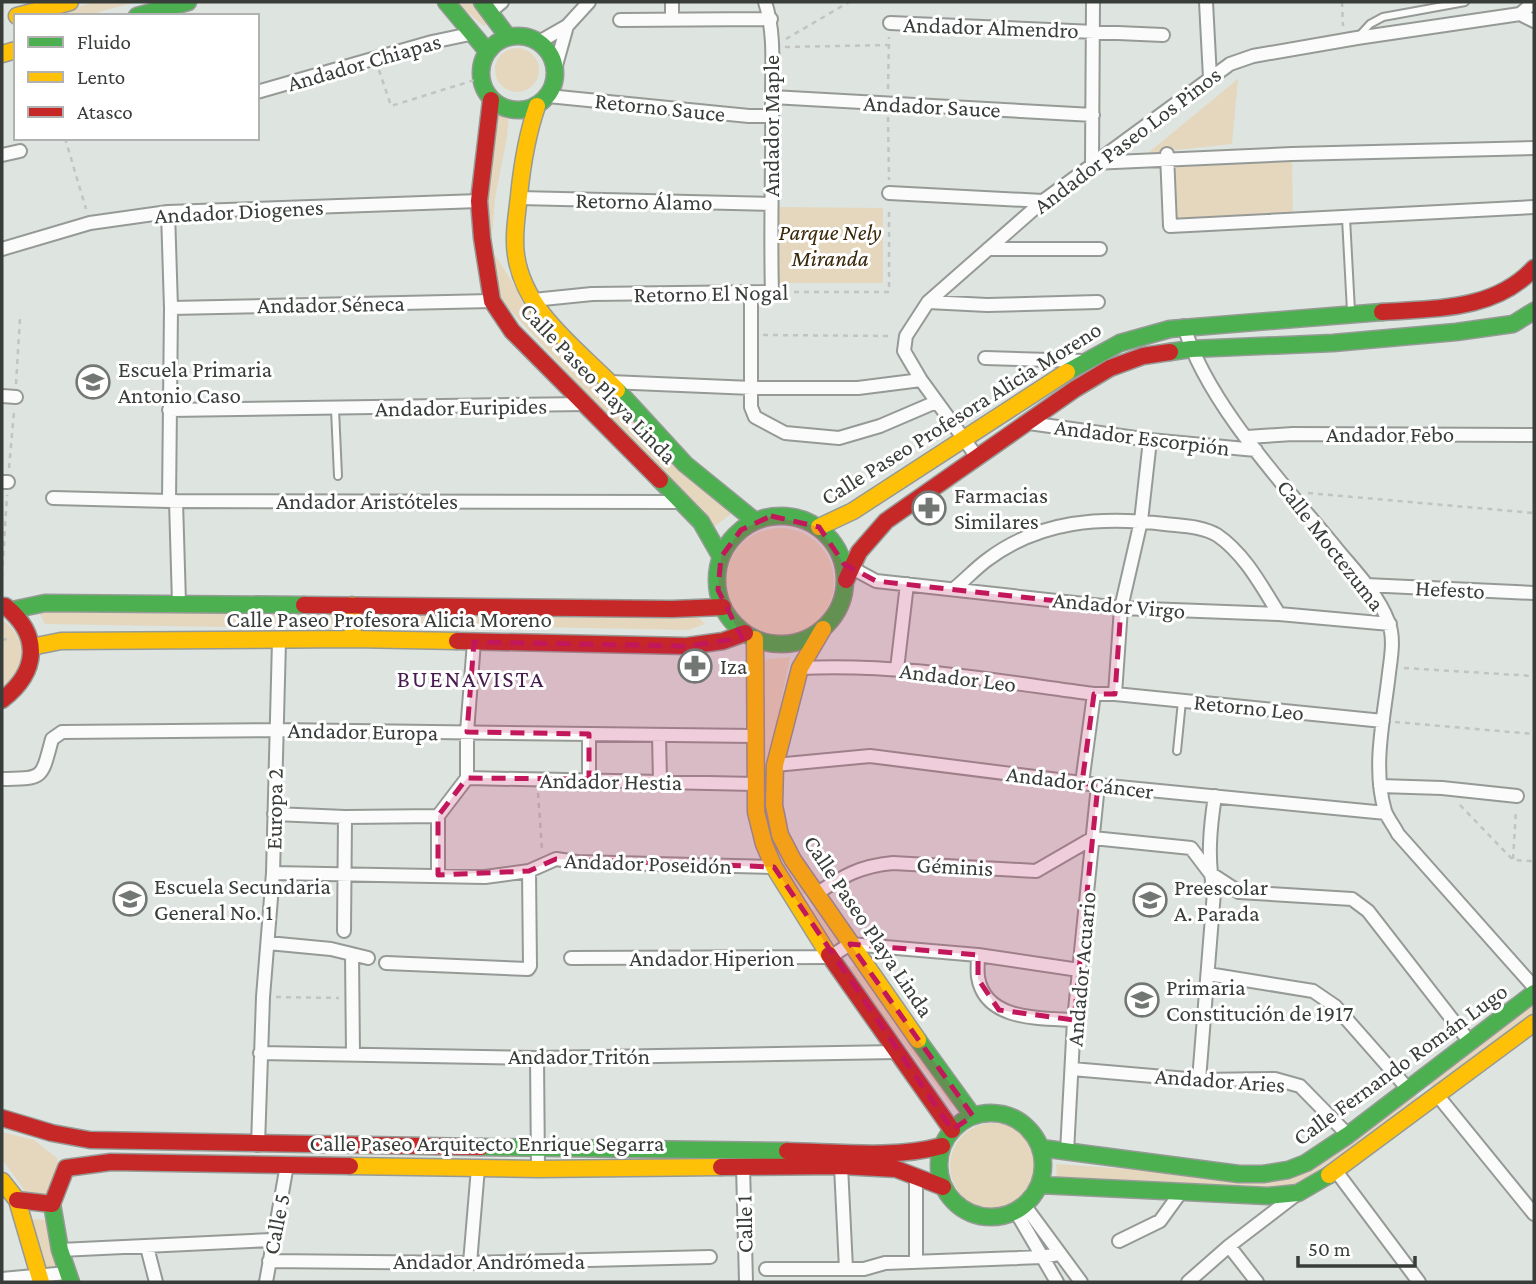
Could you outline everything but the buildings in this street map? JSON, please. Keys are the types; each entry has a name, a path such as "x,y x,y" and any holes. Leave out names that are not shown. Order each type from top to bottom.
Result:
{"street":[{"path":"30,14 70,2"},
{"path":"144,14 188,2"},
{"path":"446,2 487,51"},
{"path":"539,42 567,26 589,2"},
{"path":"672,20 673,2"},
{"name":"Andador Maple","path":"765,2 771,19 772,292"},
{"path":"1093,2 1092,163 1167,158 1534,148"},
{"path":"1206,2 1210,78"},
{"path":"1534,2 1520,14 1534,20"},
{"path":"491,5 508,37"},
{"name":"Andador Paseo Los Pinos","path":"906,336 928,302 1043,201 1230,64 1253,56 1343,40 1520,14"},
{"path":"620,20 771,19"},
{"name":"Andador Almendro","path":"890,23 1163,36"},
{"path":"555,69 550,54 539,42 524,36 508,37 496,42 487,51 481,67 482,85 491,100 513,111 526,110 542,101 554,83 555,69 567,26"},
{"name":"Andador Chiapas","path":"259,91 432,41 471,34"},
{"name":"Andador Sauce","path":"772,97 1093,115"},
{"name":"Calle Paseo Playa Linda","path":"491,100 480,201 481,238 492,301 512,331 701,522 721,557"},
{"name":"Retorno Sauce","path":"542,101 772,116"},
{"name":"Calle Paseo Playa Linda","path":"542,101 524,154 515,233 516,258 524,283 533,300 570,345 610,382 663,442 702,481 755,521"},
{"path":"2,155 20,151"},
{"path":"1167,158 1170,226 1534,207"},
{"path":"889,193 1043,201"},
{"name":"Retorno Álamo","path":"519,198 770,204"},
{"name":"Andador Diogenes","path":"2,249 90,223 168,212 480,201"},
{"path":"168,212 171,308 169,410 179,603"},
{"path":"988,249 1100,249"},
{"name":"Calle Paseo Profesora Alicia Moreno","path":"819,527 853,511 1083,361 1114,344 1148,333 1184,326 1420,311 1485,302 1507,293 1534,268"},
{"name":"Retorno El Nogal","path":"533,300 592,294 772,292"},
{"path":"751,294 751,407 755,417 785,433 839,438 880,426 936,402"},
{"name":"Andador Séneca","path":"171,308 492,301"},
{"path":"928,302 987,305 1097,302"},
{"name":"Calle Paseo Profesora Alicia Moreno","path":"849,574 859,552 886,521 1075,389 1110,368 1143,356 1191,349 1333,343 1456,332 1513,324 1534,311"},
{"name":"Calle Moctezuma","path":"1184,326 1191,349 1247,437 1366,585 1390,624 1390,667 1380,748 1380,786 1386,813 1398,834 1534,987"},
{"path":"906,336 904,351 921,380 976,457"},
{"path":"985,358 1083,361"},
{"path":"610,382 751,388 858,387 921,380"},
{"path":"2,396 16,397"},
{"name":"Andador Euripides","path":"169,410 587,404"},
{"name":"Andador Escorpión","path":"1029,423 1150,440 1256,450"},
{"name":"Andador Febo","path":"1247,437 1293,434 1534,435"},
{"path":"1115,694 1121,608 1141,521 1150,440"},
{"name":"Andador Aristóteles","path":"53,498 173,501 682,502"},
{"path":"771,516 804,519 819,527 833,541 849,574 835,615 823,629 802,641 779,645 750,636 732,621 723,607 718,590 721,557 729,542 755,521 771,516"},
{"path":"956,588 986,560 1009,546 1055,527 1079,521 1141,521 1200,528 1217,535 1247,563 1279,614"},
{"name":"Andador Virgo","path":"849,574 876,581 1121,608 1279,614 1390,624"},
{"path":"897,669 907,584"},
{"name":"Hefesto","path":"1366,585 1534,593"},
{"name":"Calle Paseo Profesora Alicia Moreno","path":"7,607 45,603 672,609 723,607"},
{"path":"352,605 352,639"},
{"path":"2,700 13,693 24,680 30,664 31,647 25,626 7,607"},
{"name":"Calle Paseo Playa Linda","path":"823,629 800,668 775,765 774,805 780,835 850,944 973,1115"},
{"name":"Calle Paseo Playa Linda","path":"750,636 756,813 764,844 774,867 830,957 952,1130"},
{"name":"Calle Paseo Profesora Alicia Moreno","path":"31,647 61,641 352,639 687,646 750,636"},
{"name":"Europa 2","path":"258,1145 263,997 273,873 279,640"},
{"path":"438,875 438,816 467,778 467,732 474,642"},
{"name":"Andador Leo","path":"800,668 839,666 897,669 1094,694 1115,694"},
{"path":"1082,783 1094,694"},
{"name":"Retorno Leo","path":"1115,694 1383,721"},
{"name":"Andador Europa","path":"2,779 36,778 44,770 52,739 62,732 276,730 754,736"},
{"path":"589,734 589,779"},
{"path":"660,735 660,781"},
{"name":"Andador Cáncer","path":"775,765 870,756 1098,785 1386,813"},
{"name":"Andador Hestia","path":"467,778 755,784"},
{"name":"Andador Acuario","path":"1067,1152 1074,1020 1098,785"},
{"path":"1380,786 1442,788 1517,796"},
{"path":"1199,1080 1214,892 1210,873 1210,827 1214,796"},
{"path":"274,814 345,817 438,816"},
{"path":"344,932 345,817"},
{"path":"1093,838 1191,848 1210,873 1239,892 1352,899 1367,911 1469,1041"},
{"name":"Géminis","path":"816,894 846,874 870,865 893,863 1035,871 1093,838"},
{"name":"Andador Poseidón","path":"273,873 485,877 529,871 556,859 577,862 774,867"},
{"path":"386,963 529,968 529,871"},
{"path":"268,943 331,949 368,958"},
{"path":"830,957 850,944 978,955 1079,970"},
{"path":"352,954 353,1054"},
{"path":"978,955 978,979 986,995 999,1010 1029,1017 1074,1020"},
{"name":"Andador Hiperion","path":"571,958 830,957"},
{"path":"1208,974 1312,991 1335,1006 1408,1089"},
{"name":"Calle Fernando Román Lugo","path":"1041,1148 1239,1174 1288,1170 1306,1163 1348,1135 1534,993"},
{"name":"Calle Fernando Román Lugo","path":"1188,1282 1229,1246 1298,1193 1336,1171 1534,1023"},
{"name":"Andador Tritón","path":"260,1053 537,1058 898,1052"},
{"path":"537,1058 538,1169"},
{"name":"Andador Aries","path":"1072,1069 1199,1080 1275,1079 1300,1086 1348,1135"},
{"path":"1438,1096 1534,1214"},
{"path":"989,1112 1006,1114 1021,1121 1034,1133 1041,1148 1044,1167 1040,1185 1021,1209 995,1219 974,1216 956,1205 943,1187 939,1174 942,1146 952,1130 973,1115 989,1112"},
{"name":"Calle Paseo Arquitecto Enrique Segarra","path":"2,1118 52,1133 90,1140 258,1145 900,1153 920,1152 942,1146"},
{"path":"2,1279 69,1278 60,1250 52,1204 67,1160 52,1133"},
{"name":"Calle Paseo Arquitecto Enrique Segarra","path":"66,1168 111,1162 538,1169 841,1166 896,1169 943,1187"},
{"name":"Calle 5","path":"267,1282 272,1240 288,1165"},
{"name":"Calle 1","path":"743,1166 746,1282"},
{"path":"841,1166 846,1269"},
{"path":"470,1263 478,1168"},
{"path":"1336,1171 1419,1282"},
{"path":"916,1176 916,1262"},
{"name":"Calle Fernando Román Lugo","path":"1040,1185 1268,1196 1298,1193"},
{"path":"7,1191 40,1205 52,1204"},
{"path":"7,1191 39,1278"},
{"path":"1119,1241 1160,1222 1181,1192"},
{"path":"1021,1209 1081,1282"},
{"path":"1021,1209 1042,1257 1057,1282"},
{"path":"60,1250 272,1240"},
{"path":"1229,1246 1257,1282"},
{"path":"147,1247 156,1282"},
{"path":"766,1269 846,1269 864,1275 885,1263 1042,1257 1058,1254"},
{"name":"Andador Andrómeda","path":"269,1261 470,1263 710,1257"}],"lane":[{"path":"1357,38 1370,24 1383,17 1465,2"},
{"path":"1346,218 1351,314"},
{"path":"335,409 338,476"},
{"path":"1177,751 1182,701"}],"path":[{"path":"771,48 849,2"},
{"path":"1342,2 1343,40"},
{"path":"887,103 890,23"},
{"path":"771,48 889,45"},
{"path":"376,58 391,106 481,78"},
{"path":"66,140 90,223"},
{"name":"Retorno El Nogal","path":"772,292 889,292"},
{"path":"2,576 5,482 16,397 20,318"},
{"path":"751,335 906,336"},
{"path":"1289,491 1534,513"},
{"path":"1390,667 1534,676"},
{"path":"1383,721 1534,734"},
{"path":"537,779 542,864"},
{"path":"1442,788 1513,860 1534,861"},
{"path":"1513,860 1517,796"},
{"path":"263,997 353,998"}],"highlighted area":[{"path":"771,516 819,527 844,564 876,581 1121,608 1115,694 1094,694 1082,783 1098,785 1074,1020 999,1010 978,979 978,955 850,944 973,1116 952,1130 774,867 556,859 529,871 438,875 438,816 467,778 589,779 589,734 467,732 474,642 687,646 742,638 718,590 721,557 741,530"}],"green space":[{"path":"94,2 135,2 92,14 55,14"},
{"path":"455,2 475,2 493,21 484,26"},
{"path":"517,48 526,49 533,54 538,61 538,79 533,86 526,91 517,92 508,91 501,86 496,79 495,70 496,61 501,54 508,49"},
{"path":"1238,79 1232,144 1148,153"},
{"path":"494,109 509,114 495,198 491,249 536,319 700,488 735,511 711,529 498,297 487,263 484,193"},
{"path":"1292,154 1293,220 1170,226 1167,162"},
{"name":"Parque Nely Miranda","path":"776,207 883,208 883,283 778,283"},
{"path":"780,528 801,532 818,544 830,561 834,582 830,603 818,620 801,632 780,636 759,632 742,620 730,603 726,582 730,561 742,544 759,532"},
{"path":"342,611 345,622 342,629 45,624 39,612"},
{"path":"377,611 695,614 705,624 688,630 378,624 374,620"},
{"path":"2,620 18,637 22,655 16,674 2,691"},
{"path":"790,657 768,764 769,806 806,892 799,899 773,859 758,808 761,660"},
{"path":"819,907 841,941 837,947 808,912"},
{"path":"856,964 957,1102 952,1106 847,969"},
{"path":"1531,1001 1534,1014 1439,1089 1428,1085"},
{"path":"1414,1093 1423,1103 1291,1187 1057,1180 1056,1164 1282,1180"},
{"path":"993,1123 1017,1130 1029,1142 1036,1166 1029,1190 1017,1202 993,1209 969,1202 957,1190 950,1166 957,1142 969,1130"},
{"path":"2,1132 34,1140 57,1158 57,1182 52,1192 42,1201 30,1198 2,1159"},
{"path":"32,1219 48,1220 60,1272 40,1272"}],"traffic: fast":[{"path":"144,14 188,2"},
{"path":"446,2 487,51"},
{"path":"482,2 508,37"},
{"path":"518,36 539,42 549,52 555,73 549,94 539,104 518,110 497,104 487,94 481,73 487,52 497,42 518,36"},
{"path":"1170,352 1333,343 1456,332 1513,324 1534,311"},
{"path":"1067,372 1120,343 1170,329 1382,312"},
{"path":"617,390 685,464 755,521"},
{"path":"660,480 701,522 721,557"},
{"path":"781,516 805,521 826,535 840,556 845,580 840,604 826,625 805,639 781,644 757,639 736,625 722,604 717,580 722,556 736,535 757,521 781,516"},
{"path":"12,610 45,603 304,605"},
{"path":"1041,1148 1239,1174 1288,1170 1306,1163 1348,1135 1534,993"},
{"path":"918,1040 973,1116"},
{"path":"991,1113 1011,1117 1028,1128 1039,1145 1043,1165 1039,1185 1028,1202 1011,1213 991,1217 971,1213 954,1202 943,1185 939,1165 943,1145 954,1128 971,1117 991,1113"},
{"path":"481,1147 787,1151"},
{"path":"1040,1185 1268,1196 1298,1193 1329,1175"},
{"path":"52,1204 60,1250 71,1282"}],"traffic: slow":[{"path":"25,14 70,2"},
{"path":"2,54 14,51"},
{"path":"537,106 525,150 516,225 515,248 521,276 541,313 617,390"},
{"path":"819,527 853,511 1067,372"},
{"path":"352,605 353,639"},
{"path":"823,629 800,668 775,765 774,805 780,835 793,860 918,1040"},
{"path":"755,639 756,812 764,844 774,867 829,955"},
{"path":"31,647 61,641 457,641"},
{"path":"1329,1175 1534,1023"},
{"path":"350,1166 538,1169 721,1167"},
{"path":"2,1181 17,1200 41,1282"}],"traffic: jam":[{"path":"491,100 479,201 492,301 512,331 660,480"},
{"path":"1382,312 1443,308 1483,300 1518,282 1534,268"},
{"path":"846,580 859,552 886,521 1075,389 1110,368 1143,356 1170,352"},
{"path":"304,605 672,609 723,607"},
{"path":"2,700 23,678 31,654 25,629 5,606"},
{"path":"457,641 687,646 723,641 745,633"},
{"path":"829,955 952,1130"},
{"path":"2,1118 52,1133 90,1140 481,1147"},
{"path":"787,1151 885,1154 942,1146"},
{"path":"52,1204 66,1168 111,1162 350,1166"},
{"path":"721,1167 841,1166 896,1169 943,1187"},
{"path":"17,1200 52,1204"}],"place":[{"name":"Escuela Primaria Antonio Caso","path":"93,382"},
{"name":"Farmacias Similares","path":"929,508"},
{"name":"Iza","path":"695,666"},
{"name":"Escuela Secundaria General No. 1","path":"130,899"},
{"name":"Preescolar A. Parada","path":"1150,900"},
{"name":"Primaria Constitución de 1917","path":"1142,1000"}],"district":[{"name":"BUENAVISTA","path":"471,679"}]}
